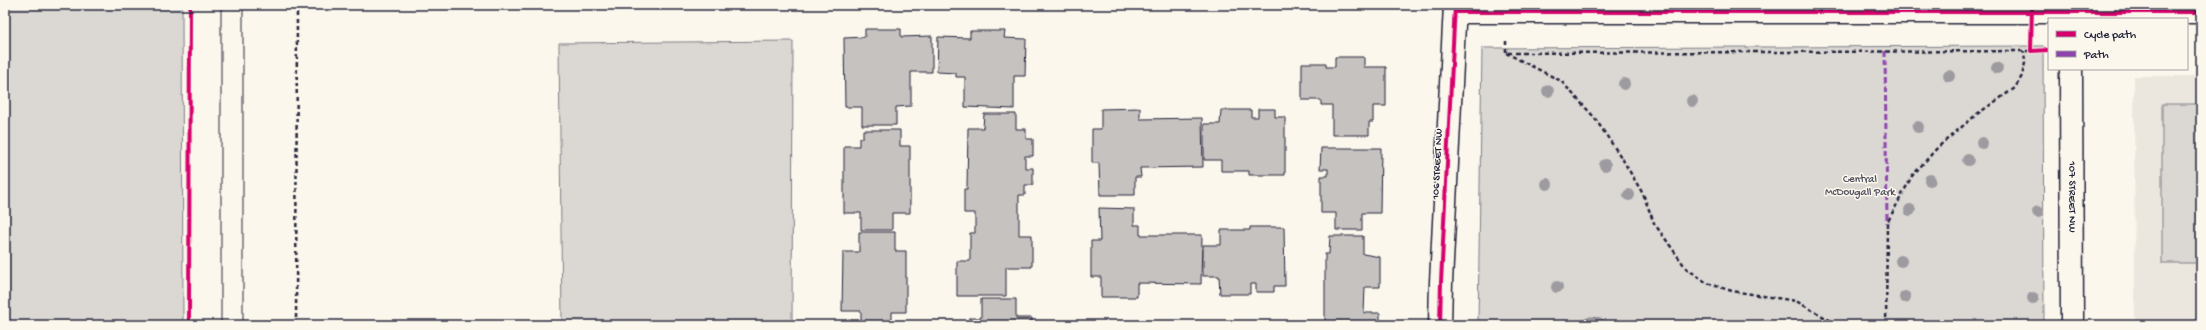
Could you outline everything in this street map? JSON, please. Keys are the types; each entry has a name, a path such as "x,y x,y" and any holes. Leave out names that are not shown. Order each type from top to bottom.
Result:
{"street":[{"path":"1455,8 1506,12 1757,8 2032,12 2201,12"},
{"name":"106 STREET NW","path":"1440,325 1440,282 1455,8"},
{"name":"107 STREET NW","path":"2070,70 2072,325"}],"path":[{"path":"296,325 297,5"},
{"path":"1506,12 1506,53"},
{"path":"1506,53 2031,51 2032,12"},
{"path":"1886,325 1887,223 1912,176 1938,147 1977,114 2015,88 2022,76 2025,63 2024,51"},
{"path":"1506,53 1562,81 1594,117 1623,160 1643,194 1654,223 1686,268 1707,283 1732,291 1796,301 1838,325"}],"shaded area":[{"path":"2134,76 2201,76 2201,325 2135,325"},
{"path":"1590,317 1600,318 1612,325 1573,325"}],"green space":[{"path":"5,5 182,5 183,325 5,325"},
{"path":"793,41 792,325 562,325 559,43"},
{"name":"Central McDougall Park","path":"2043,46 2044,325 1478,325 1482,48"},
{"path":"2162,104 2201,104 2201,263 2162,263"}],"building":[{"path":"865,29 901,29 901,37 932,36 932,72 911,72 911,106 896,107 896,125 862,125 862,107 845,107 844,38 865,37"},
{"path":"970,31 1005,31 1004,38 1026,39 1025,76 1014,76 1014,109 965,107 965,77 956,77 956,73 937,72 938,37 970,38"},
{"path":"1335,57 1364,57 1364,67 1386,67 1386,106 1373,106 1373,122 1369,122 1369,135 1332,135 1332,105 1321,105 1321,100 1302,100 1302,63 1326,63 1326,67 1335,67"},
{"path":"1140,108 1140,119 1202,118 1203,167 1140,168 1141,177 1135,177 1135,195 1100,195 1099,163 1092,163 1092,129 1101,129 1101,109"},
{"path":"1258,109 1275,109 1275,117 1285,117 1285,175 1249,175 1249,171 1221,171 1221,160 1204,160 1204,124 1220,124 1221,110 1251,110 1251,117 1258,117"},
{"path":"984,114 1016,114 1016,129 1026,129 1026,139 1033,139 1033,156 1025,156 1025,168 1033,168 1033,185 1025,185 1025,195 1019,195 1019,235 1032,235 1032,267 1006,267 1006,296 957,296 957,261 970,261 970,233 975,233 975,213 964,213 964,189 967,189 968,128 983,128"},
{"path":"863,130 900,130 900,146 910,146 910,213 892,213 892,230 861,230 861,213 844,213 844,146 859,146 859,138 863,138"},
{"path":"1321,148 1381,148 1380,213 1362,213 1362,230 1336,230 1336,213 1321,213 1321,176 1328,176 1328,169 1320,169"},
{"path":"1099,208 1134,209 1134,225 1140,225 1140,235 1202,235 1201,284 1137,283 1137,297 1101,297 1101,277 1091,277 1091,241 1100,241"},
{"path":"1250,227 1284,227 1285,286 1274,286 1274,292 1256,292 1256,284 1250,284 1250,294 1220,294 1219,276 1203,276 1203,245 1221,245 1221,230 1250,230"},
{"path":"859,232 895,232 895,251 906,251 906,312 892,312 892,325 861,325 861,311 842,311 843,252 859,252"},
{"path":"1330,236 1363,236 1363,254 1380,257 1380,287 1365,287 1364,313 1380,313 1380,325 1325,325 1325,254 1329,254"},
{"path":"981,299 1016,299 1016,318 1032,318 1032,325 969,325 969,318 981,318"}],"tram line":[{"path":"221,5 221,325"},
{"path":"243,5 243,325"}],"marked path":[{"path":"1885,51 1887,223"}],"cycle path":[{"path":"189,325 190,5"},
{"path":"1440,325 1455,5"},
{"path":"2032,5 2031,51 2048,50"},
{"path":"1455,12 2201,12"}]}
